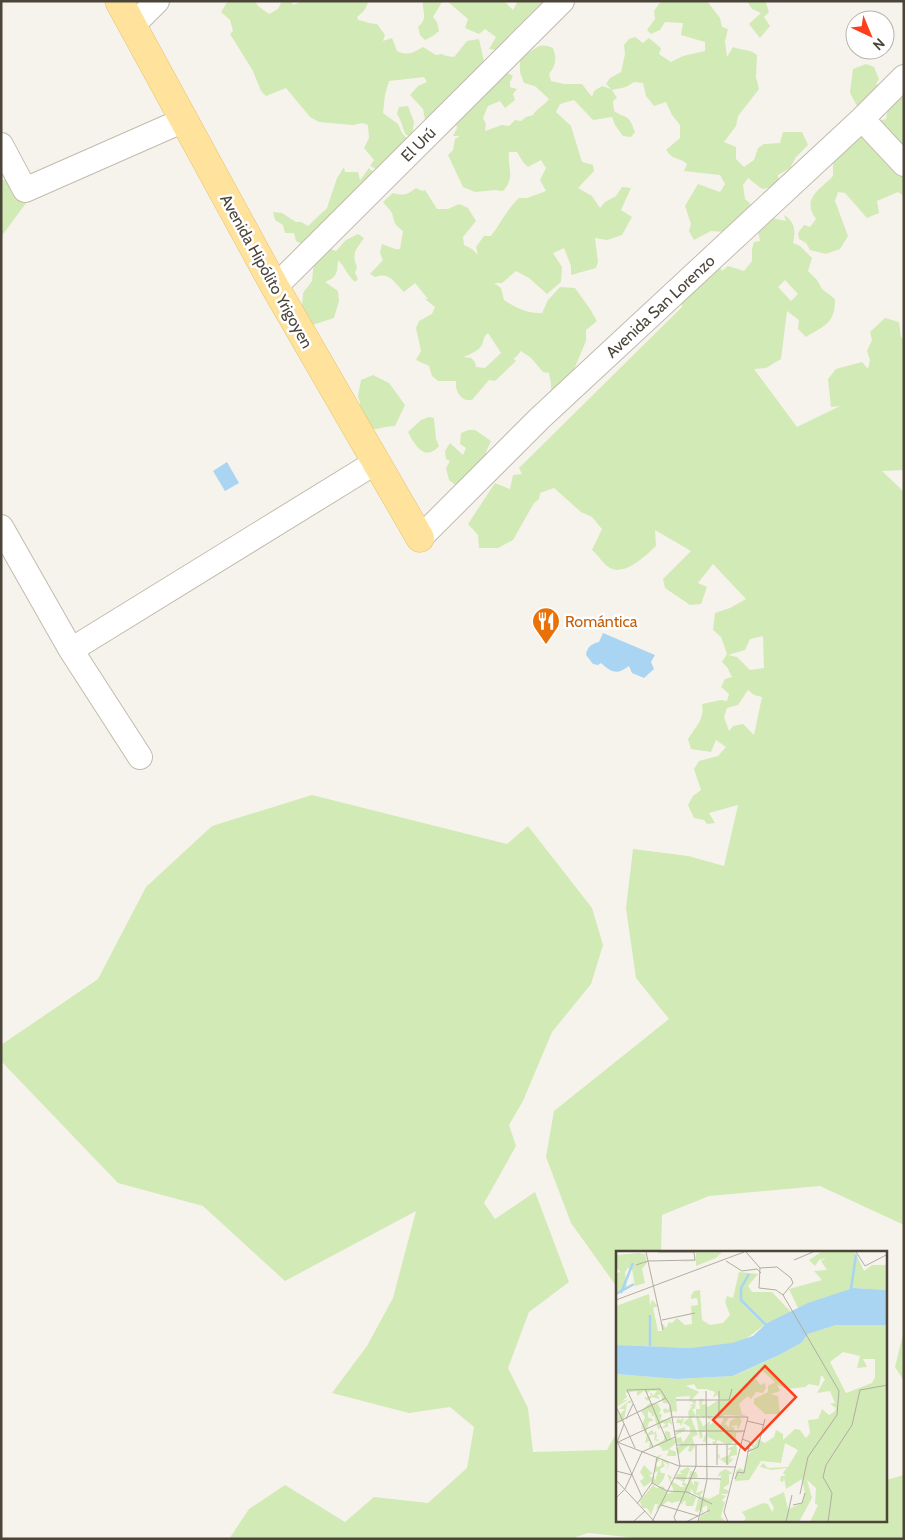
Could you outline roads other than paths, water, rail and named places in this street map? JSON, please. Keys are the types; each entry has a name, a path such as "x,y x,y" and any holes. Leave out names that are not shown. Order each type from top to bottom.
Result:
{"main road":[{"name":"Avenida Hipólito Yrigoyen","path":"119,1 275,287 420,538"}],"street":[{"path":"133,25 158,1"},
{"name":"El Urú","path":"275,287 562,1"},
{"name":"Avenida San Lorenzo","path":"420,538 540,418 904,78"},
{"path":"862,119 904,164"},
{"path":"1,145 25,190 184,120"},
{"path":"71,650 376,462"},
{"path":"1,528 71,650 140,757"}],"water":[{"path":"227,462 239,483 225,491 213,471"},
{"path":"603,633 655,655 651,662 654,669 644,678 632,673 629,666 615,672 601,663 598,665 593,664 586,655 587,650 590,646 599,642"}],"place":[{"name":"Romántica","path":"546,645"}]}
